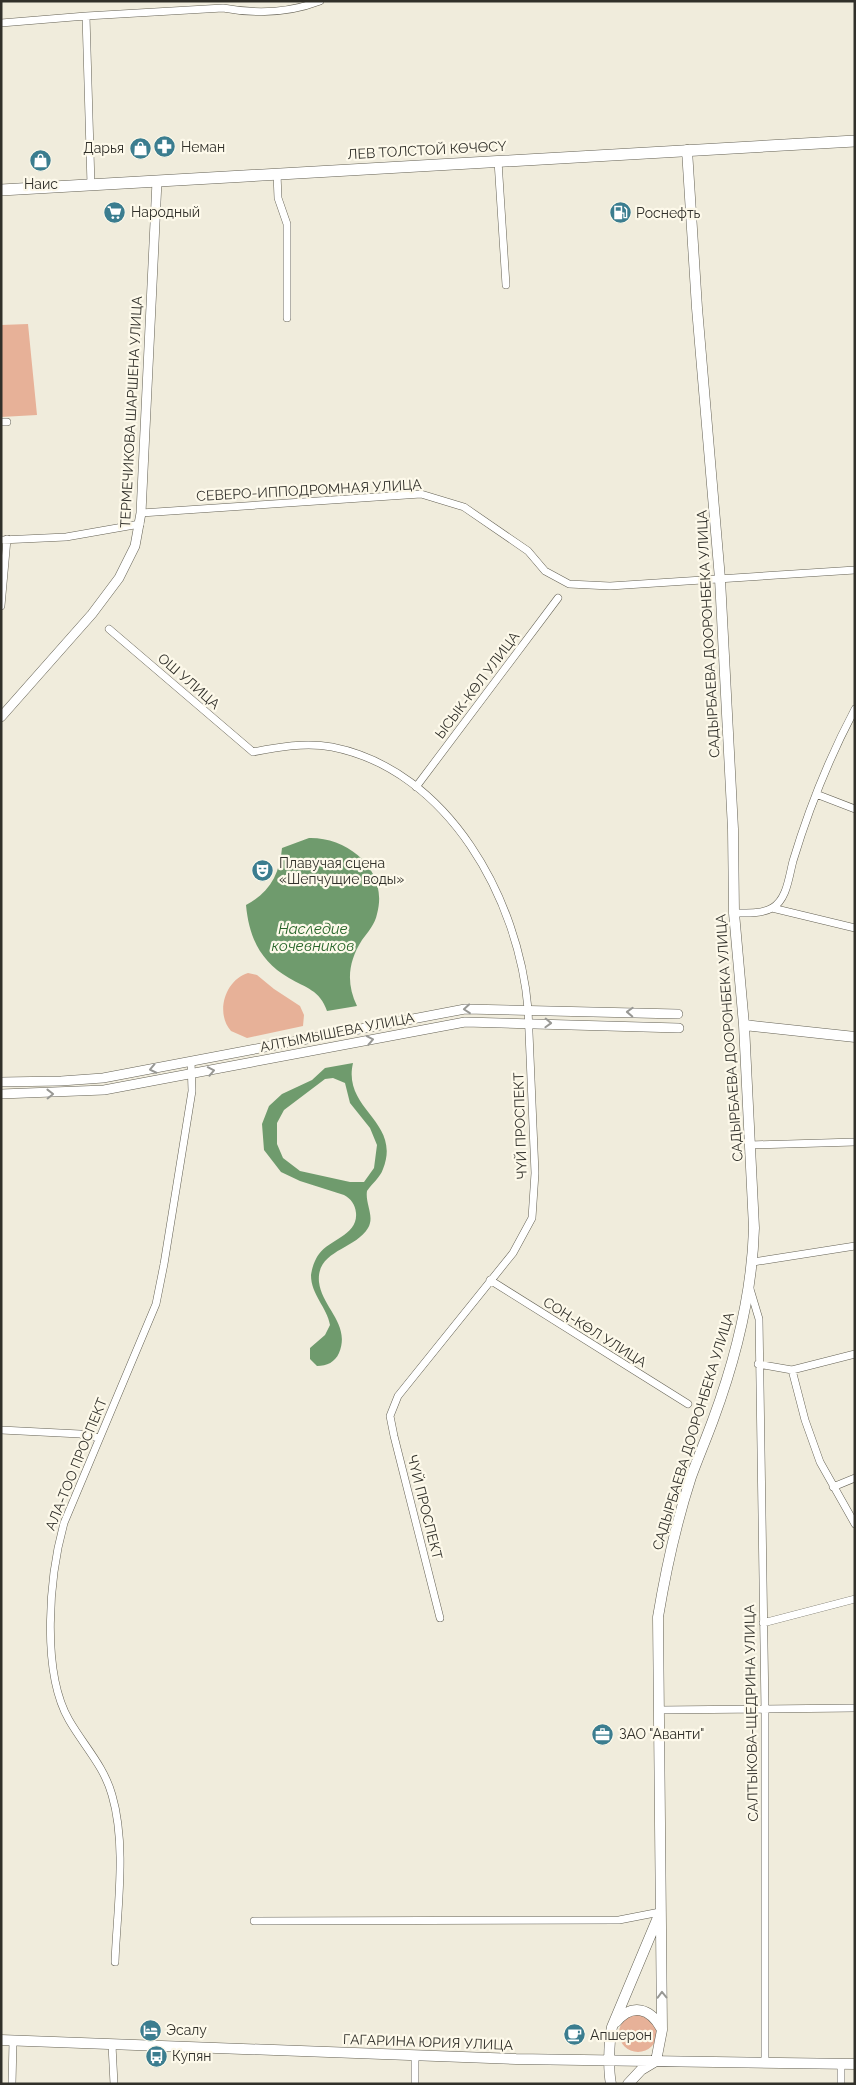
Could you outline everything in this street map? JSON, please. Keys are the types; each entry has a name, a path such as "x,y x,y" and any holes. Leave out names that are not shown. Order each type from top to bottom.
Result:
{"main road":[{"name":"ЛЕВ ТОЛСТОЙ КӨЧӨСҮ","path":"1,190 855,141"},
{"name":"САДЫРБАЕВА ДООРОНБЕКА УЛИЦА","path":"656,2060 662,2030 658,1617 669,1551 691,1476 728,1376 743,1324 753,1262 754,1228 744,1025 734,913 733,829 720,579 697,308 687,150"},
{"path":"744,1025 855,1037"},
{"name":"САДЫРБАЕВА ДООРОНБЕКА УЛИЦА","path":"611,2084 609,2072 612,2027 660,1912"},
{"path":"612,2027 628,2011 638,2010 647,2012 655,2017 662,2030"},
{"name":"ГАГАРИНА ЮРИЯ УЛИЦА","path":"1,2040 415,2055 855,2064"},
{"path":"628,2084 642,2070 656,2060"}],"street":[{"path":"1,23 223,8 242,12 298,10 320,1"},
{"path":"86,16 92,185"},
{"path":"498,161 506,284"},
{"path":"277,174 278,198 287,224 287,318"},
{"name":"ТЕРМЕЧИКОВА ШАРШЕНА УЛИЦА","path":"1,717 92,614 118,578 135,546 141,513 157,181"},
{"name":"СЕВЕРО-ИППОДРОМНАЯ УЛИЦА","path":"141,513 421,494 464,507 528,551 545,571 568,584 610,586 855,570"},
{"path":"1,606 4,540 66,537 140,524"},
{"name":"ЫСЫК-КӨЛ УЛИЦА","path":"416,787 558,598"},
{"name":"ОШ УЛИЦА","path":"109,630 253,752"},
{"path":"772,908 783,896 808,812 837,742 855,709"},
{"name":"ЧҮЙ ПРОСПЕКТ","path":"253,752 297,745 331,746 372,760 416,787 437,806 469,844 494,886 510,922 520,955 529,1023 534,1205 532,1218 521,1242 398,1396 390,1416 440,1618"},
{"path":"816,794 855,809"},
{"path":"734,913 753,913 772,908 855,928"},
{"name":"АЛТЫМЫШЕВА УЛИЦА","path":"1,1082 103,1078 465,1009 678,1014"},
{"name":"АЛТЫМЫШЕВА УЛИЦА","path":"1,1094 104,1090 193,1075 457,1023 529,1023 679,1028"},
{"name":"АЛА-ТОО ПРОСПЕКТ","path":"115,1962 120,1844 116,1811 107,1778 61,1705 55,1686 50,1648 59,1540 99,1438 147,1328 160,1286 193,1075 191,1061"},
{"path":"750,1145 855,1142"},
{"path":"753,1262 855,1246"},
{"name":"СОҢ-КӨЛ УЛИЦА","path":"490,1280 688,1404"},
{"name":"САЛТЫКОВА-ЩЕДРИНА УЛИЦА","path":"749,1288 759,1319 758,1364 764,1710 764,2062"},
{"path":"758,1364 792,1370 855,1354"},
{"path":"792,1370 805,1420 820,1462 832,1487 855,1524"},
{"path":"1,1430 80,1434 99,1438"},
{"path":"832,1487 855,1478"},
{"path":"763,1623 855,1599"},
{"path":"658,1710 855,1708"},
{"path":"254,1921 619,1920 660,1912"},
{"path":"12,2084 13,2041"},
{"path":"112,2045 114,2084"},
{"path":"415,2055 415,2084"},
{"path":"841,2064 841,2084"}],"shaded area":[{"path":"28,324 37,415 1,417 1,325"},
{"path":"248,973 257,975 300,1006 304,1015 303,1026 247,1038 231,1031 226,1024 224,1015 225,998 233,982"},
{"path":"638,2014 652,2019 657,2033 652,2047 638,2052 624,2047 619,2033 624,2019"}],"water":[{"name":"Наследие кочевников","path":"309,838 324,839 338,843 351,850 371,871 377,884 379,898 376,918 357,948 351,964 351,989 357,1006 327,1011 321,998 270,964 253,938 250,928 246,905 261,895 272,882 279,866 282,848"},
{"path":"353,1063 352,1079 356,1093 379,1127 385,1139 387,1153 382,1172 367,1191 371,1219 368,1228 362,1235 330,1257 320,1271 319,1282 321,1291 339,1325 342,1343 339,1353 333,1361 317,1366 310,1359 310,1348 325,1335 330,1325 326,1312 314,1289 311,1275 312,1269 319,1254 353,1227 356,1213 352,1202 344,1195 300,1181 281,1172 264,1150 262,1124 269,1106 282,1094 312,1080 325,1068","holes":["333,1078 345,1083 350,1103 370,1128 377,1145 374,1168 364,1182 350,1182 300,1171 283,1158 277,1144 277,1123 284,1110 325,1079"]}],"place":[{"name":"Неман","path":"165,147"},
{"name":"Дарья","path":"140,148"},
{"name":"Наис","path":"41,161"},
{"name":"Народный","path":"115,212"},
{"name":"Роснефть","path":"620,213"},
{"name":"Плавучая сцена «Шепчущие воды»","path":"263,871"},
{"name":"ЗАО \"Аванти\"","path":"603,1734"},
{"name":"Эсалу","path":"150,2030"},
{"name":"Апшерон","path":"574,2035"},
{"name":"Купян","path":"156,2056"}]}
